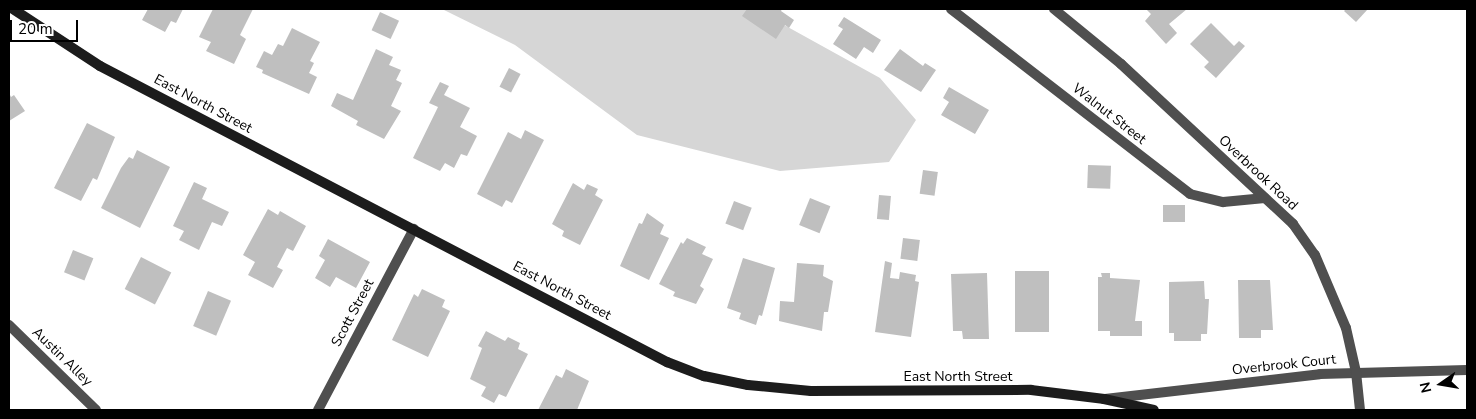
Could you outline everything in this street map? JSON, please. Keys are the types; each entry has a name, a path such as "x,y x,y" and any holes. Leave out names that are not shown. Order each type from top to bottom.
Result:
{"main road":[{"name":"East North Street","path":"13,9 100,66 667,362 704,376 748,385 812,391 1031,390 1104,399 1154,410"}],"street":[{"name":"Walnut Street","path":"951,9 1190,194 1224,202 1265,198"},
{"name":"Overbrook Road","path":"1054,9 1121,64 1293,224 1315,255 1346,328 1356,372 1360,410"},
{"name":"Scott Street","path":"318,410 414,229"},
{"name":"Austin Alley","path":"9,326 94,410"},
{"name":"Overbrook Court","path":"1104,399 1356,372 1467,370"}],"shaded area":[{"path":"442,9 755,9 880,78 916,120 889,162 780,171 637,135 515,45"}],"building":[{"path":"148,9 183,9 176,23 171,21 165,32 142,20"},
{"path":"213,9 253,9 240,35 246,39 234,64 206,51 211,42 199,37"},
{"path":"747,9 782,9 781,11 794,20 789,28 785,25 776,39 742,16"},
{"path":"1146,9 1187,9 1169,24 1177,33 1166,44 1145,21 1151,14"},
{"path":"1346,9 1368,9 1356,22 1344,11"},
{"path":"380,12 399,21 391,39 372,30"},
{"path":"844,17 881,40 873,53 864,47 856,59 833,44 843,29 838,26"},
{"path":"1211,23 1234,46 1239,41 1245,46 1216,78 1204,67 1209,62 1190,44"},
{"path":"292,28 320,42 310,61 314,63 309,73 317,77 309,94 262,73 263,70 256,67 264,51 272,55 278,44 283,46"},
{"path":"376,49 393,57 389,65 401,70 396,80 402,83 391,106 401,111 384,139 356,125 358,121 331,106 337,93 353,100"},
{"path":"900,49 923,66 925,63 936,70 921,92 884,70"},
{"path":"509,68 521,74 511,93 499,87"},
{"path":"440,82 449,86 444,95 470,108 460,127 477,136 467,156 461,154 454,168 445,163 440,171 413,158 438,107 429,103"},
{"path":"949,87 989,110 975,134 941,115 949,102 943,98"},
{"path":"9,93 11,97 14,95 25,111 9,121"},
{"path":"87,123 115,137 97,180 93,178 81,201 54,188"},
{"path":"525,130 544,140 512,203 506,200 502,207 477,194 508,132 521,139"},
{"path":"137,150 170,167 140,228 101,208 121,168 129,157 133,159"},
{"path":"1088,165 1111,166 1110,189 1087,188"},
{"path":"923,170 938,172 935,196 920,194"},
{"path":"194,182 207,188 202,199 229,212 222,226 212,222 199,250 179,240 184,231 173,226"},
{"path":"573,183 584,190 587,184 598,189 595,195 603,200 580,245 562,236 564,231 552,224"},
{"path":"879,195 891,196 889,220 877,219"},
{"path":"810,198 830,206 820,233 799,225"},
{"path":"734,201 752,208 743,230 725,223"},
{"path":"1163,205 1185,205 1185,222 1163,222"},
{"path":"268,209 278,215 280,211 306,226 293,251 287,248 277,267 283,270 273,288 248,275 255,262 243,255"},
{"path":"647,213 664,225 660,234 669,238 649,280 620,266 639,223 642,224"},
{"path":"687,238 706,247 702,254 713,259 700,286 704,289 696,304 673,296 675,292 659,284 681,242 683,244"},
{"path":"903,238 920,240 917,261 900,259"},
{"path":"328,239 370,262 356,288 336,277 330,287 315,278 325,260 319,256"},
{"path":"73,250 93,258 84,280 64,272"},
{"path":"141,257 171,272 155,305 125,289"},
{"path":"743,258 775,268 762,316 759,315 756,325 739,319 741,313 727,308"},
{"path":"885,261 892,263 890,278 899,279 900,272 916,275 915,281 919,282 911,337 875,332"},
{"path":"797,263 824,265 823,276 833,281 828,312 824,312 822,331 779,321 780,301 794,302"},
{"path":"1015,271 1049,271 1049,332 1015,332"},
{"path":"987,273 989,339 963,339 962,331 953,331 951,274"},
{"path":"1101,273 1110,273 1110,278 1140,280 1135,321 1142,321 1142,336 1110,336 1110,331 1098,331 1098,277 1102,277"},
{"path":"1238,280 1270,280 1273,330 1261,330 1261,338 1239,338"},
{"path":"1204,281 1205,299 1209,299 1207,334 1201,334 1201,341 1174,341 1174,333 1169,333 1169,282"},
{"path":"422,289 445,300 442,307 450,311 428,357 392,340 414,294 418,297"},
{"path":"208,291 231,301 216,336 193,326"},
{"path":"486,331 505,341 508,337 520,343 518,349 528,354 506,397 499,394 494,403 481,396 486,387 470,379 482,348 478,346"},
{"path":"566,369 589,381 577,410 538,410 556,375 562,378"}]}
